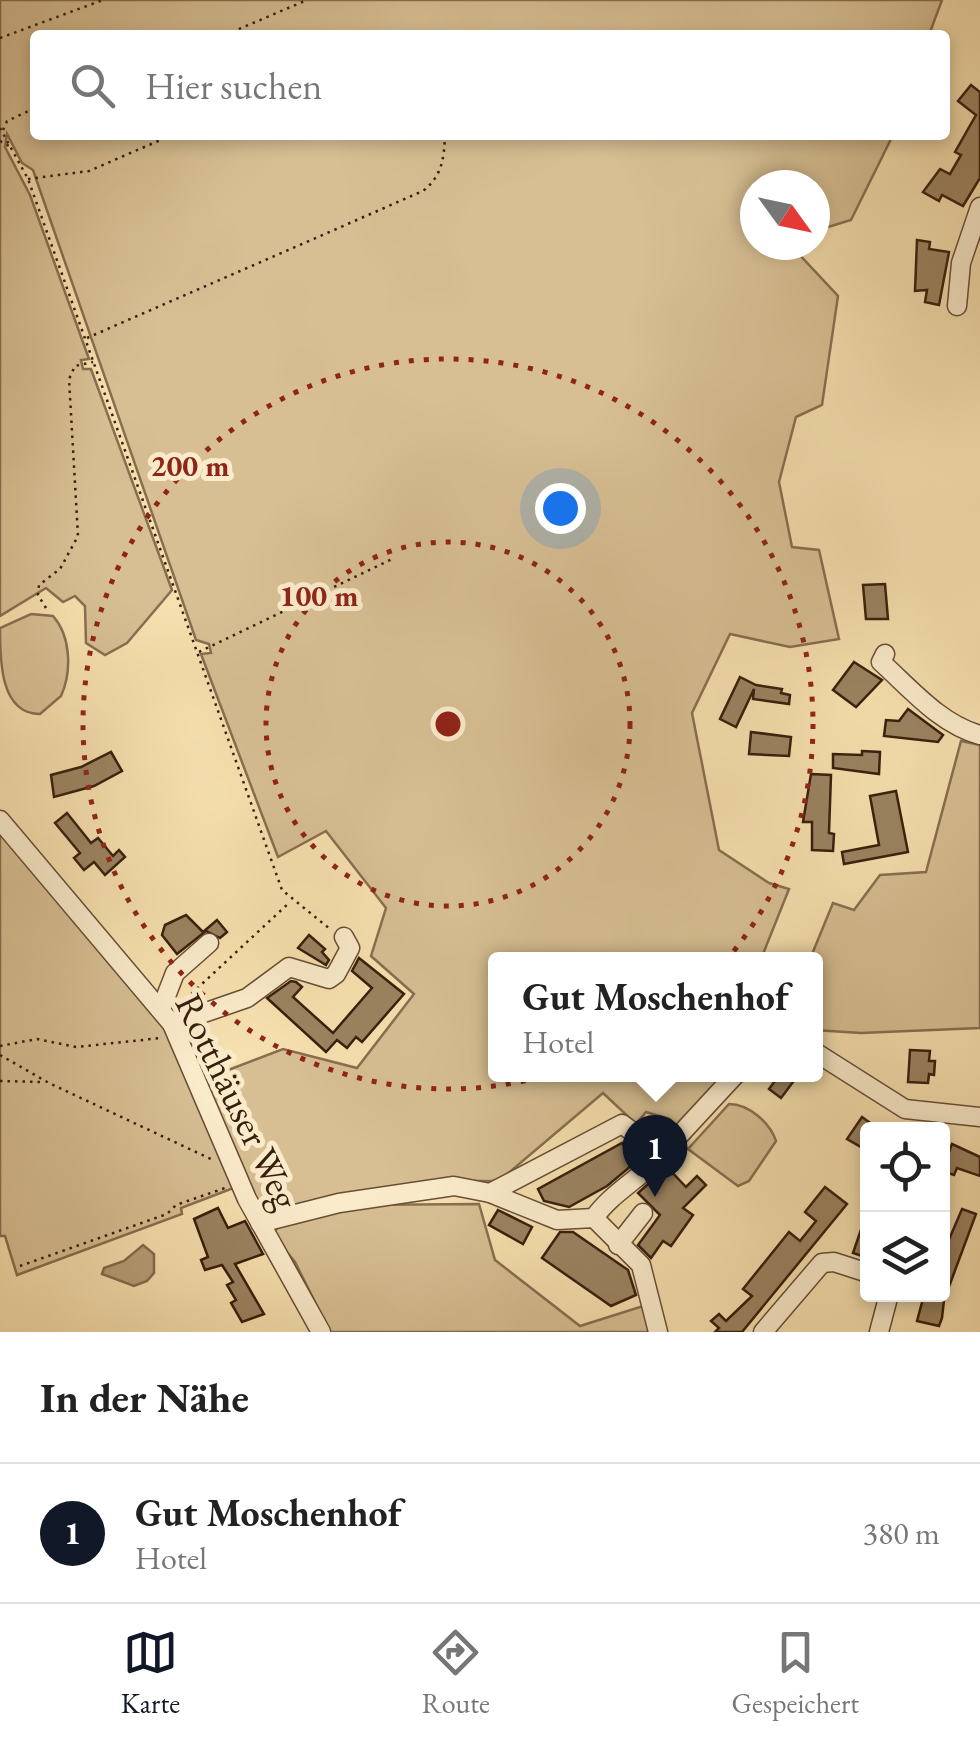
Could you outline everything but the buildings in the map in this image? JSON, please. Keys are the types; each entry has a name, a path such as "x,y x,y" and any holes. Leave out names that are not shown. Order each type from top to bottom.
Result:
{"street":[{"path":"957,306 960,264 980,207"},
{"path":"885,654 880,662 928,705 954,726 980,736"},
{"name":"Rotthäuser Weg","path":"0,820 170,1023 260,1223 320,1332"},
{"path":"209,943 175,973 170,1023 246,998 289,967 330,979 350,948 344,937"},
{"path":"823,1057 905,1109 939,1121 980,1117"},
{"path":"594,1218 603,1205 643,1178 729,1082"},
{"path":"490,1192 622,1124 662,1154"},
{"path":"260,1223 339,1203 458,1186 490,1192 556,1220 594,1218"},
{"path":"618,1245 643,1213"},
{"path":"594,1218 647,1277 658,1332"},
{"path":"762,1332 822,1263 834,1262 860,1270"},
{"path":"878,1332 887,1302"}],"path":[{"path":"0,38 104,0"},
{"path":"236,30 308,0"},
{"path":"30,110 8,121 1,130 28,179 278,878 291,901 344,937"},
{"path":"28,179 89,171 160,140"},
{"path":"86,339 423,191 435,181 444,160 446,140"},
{"path":"0,141 10,147"},
{"path":"46,608 38,595 39,584 60,568 78,536 69,379 75,366 95,361"},
{"path":"198,653 392,559"},
{"path":"193,1016 189,996 291,901"},
{"path":"0,1046 36,1039 76,1046 170,1023"},
{"path":"0,1055 48,1083 238,1177"},
{"path":"0,1081 48,1083"},
{"path":"20,1266 167,1214 176,1205 238,1177"}],"shaded area":[{"path":"0,0 942,0 931,30 30,30 30,140 891,140 851,220 830,226 830,170 740,170 740,260 804,260 838,296 822,405 796,417 779,482 792,547 819,550 839,639 790,647 730,634 692,713 719,850 769,883 789,889 764,952 488,952 488,1082 724,1082 680,1131 670,1119 646,1112 636,1124 603,1093 499,1181 464,1181 267,1216 260,1208 202,1080 283,1049 357,1068 414,994 371,956 386,908 326,831 278,857 201,654 211,653 209,644 196,640 33,170 22,163 7,134 5,147 30,195 89,359 81,360 83,369 91,369 172,590 127,643 105,655 86,643 85,606 75,596 63,602 46,588 0,616"},
{"path":"31,614 53,616 68,654 61,696 40,714 27,712 10,695 1,655 0,628"},
{"path":"961,741 980,745 980,1028 861,1033 823,1031 823,952 813,952 833,903 854,910 880,875 926,872"},
{"path":"0,830 167,1028 236,1187 181,1208 182,1214 17,1275 5,1236 0,1236"},
{"path":"729,1104 758,1116 776,1141 749,1181 738,1186 688,1149"},
{"path":"479,1204 495,1260 580,1326 643,1306 650,1332 330,1332 295,1262 272,1234 280,1225 351,1205"},
{"path":"143,1245 154,1254 154,1273 147,1281 134,1286 102,1274 104,1268 124,1261"}],"place":[{"name":"Gut Moschenhof","path":"655,1197"}]}
